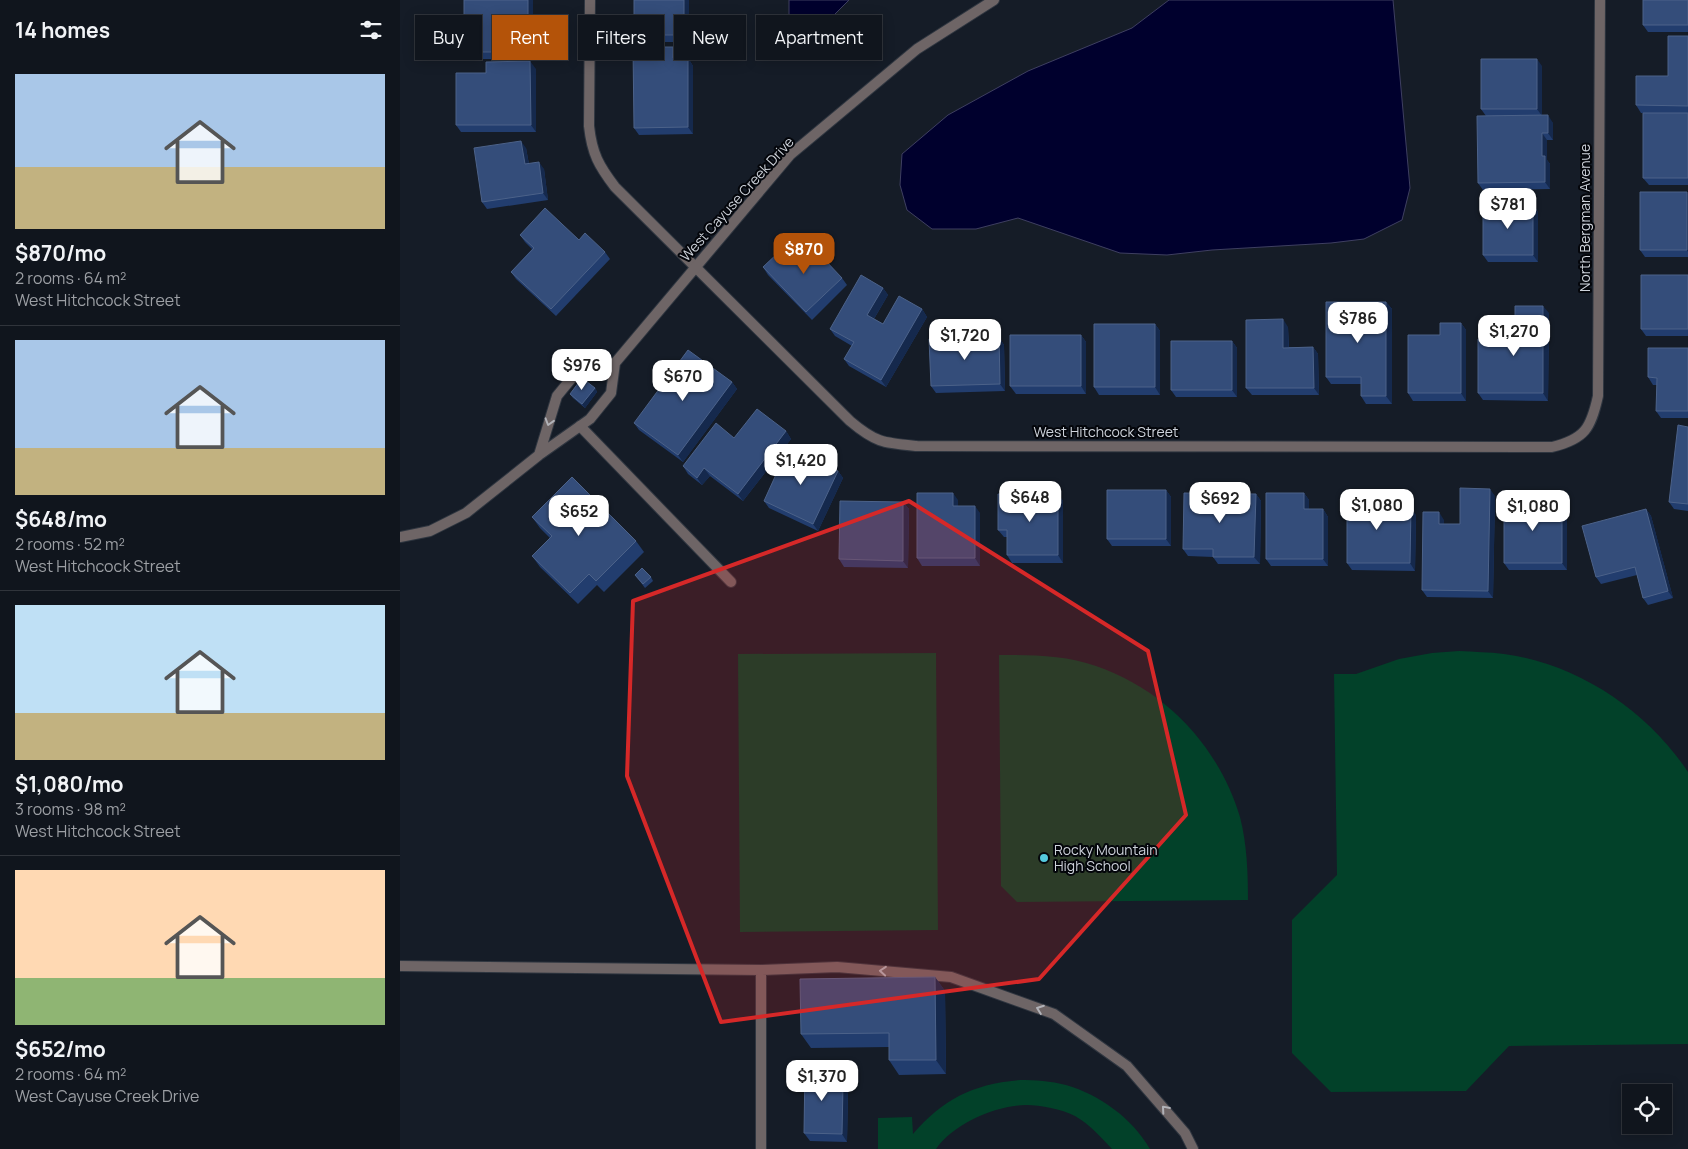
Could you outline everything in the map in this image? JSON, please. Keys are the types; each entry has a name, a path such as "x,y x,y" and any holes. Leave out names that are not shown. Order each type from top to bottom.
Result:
{"street":[{"name":"West Hitchcock Street","path":"590,0 589,126 591,143 600,167 615,188 850,422 866,434 882,442 917,446 1552,447 1570,443 1584,433"},
{"name":"West Cayuse Creek Drive","path":"614,363 790,155 917,48 994,0"},
{"name":"North Bergman Avenue","path":"1584,433 1594,418 1598,396 1600,0"},
{"path":"400,538 430,531 466,513 539,455 590,419 611,393 614,363 580,368 557,396 539,455"},
{"path":"580,426 731,582"},
{"path":"400,966 761,970 838,967 951,977 1054,1014 1127,1066 1185,1133 1193,1149"},
{"path":"761,970 761,1149"}],"highlighted area":[{"path":"909,501 1148,651 1186,815 1039,979 721,1022 627,776 633,601"}],"green space":[{"path":"1459,651 1498,653 1531,659 1584,679 1631,710 1653,729 1688,772 1688,1044 1509,1046 1466,1091 1331,1092 1292,1053 1292,920 1337,875 1334,674 1356,674 1399,659 1432,653"},
{"path":"936,653 938,930 740,932 738,654"},
{"path":"999,655 1060,658 1096,666 1145,690 1167,706 1186,724 1204,745 1231,791 1240,817 1244,838 1247,858 1248,900 1017,902 1001,886"},
{"path":"1020,1080 1066,1085 1103,1101 1134,1127 1150,1149 1112,1149 1099,1135 1075,1116 1051,1108 1026,1105 1002,1108 976,1118 953,1132 936,1149 878,1149 878,1118 912,1117 913,1134 936,1111 960,1095 988,1085"}],"water":[{"path":"789,0 849,0 834,15 789,15"},
{"path":"1169,0 1393,0 1410,188 1402,220 1364,239 1167,255 1120,253 1018,218 976,229 932,229 907,210 900,185 902,154 948,115 1028,71 1132,28"}],"building":[{"path":"464,0 528,0 528,15 492,15 492,52 482,52 482,15 464,15"},
{"path":"634,0 684,0 684,15 674,15 674,35 664,35 664,15 634,15"},
{"path":"1643,0 1688,0 1688,25 1643,25"},
{"path":"1668,36 1688,36 1688,106 1636,105 1636,76 1668,76"},
{"path":"664,47 673,47 674,60 688,60 688,127 634,128 633,60 664,60"},
{"path":"1481,59 1537,59 1537,109 1481,109"},
{"path":"530,61 531,125 456,125 456,73 486,73 486,62"},
{"path":"1643,113 1688,113 1688,178 1643,178"},
{"path":"1548,115 1548,133 1542,133 1542,156 1545,156 1545,182 1478,183 1477,116"},
{"path":"521,141 525,164 539,162 543,193 482,202 474,148"},
{"path":"1640,192 1687,192 1687,250 1640,250"},
{"path":"1483,204 1533,204 1533,255 1483,255"},
{"path":"545,208 579,240 585,233 605,252 551,309 511,272 534,248 520,235"},
{"path":"807,241 842,278 806,312 763,267 780,251 788,259"},
{"path":"861,275 883,288 867,315 883,324 899,296 922,309 881,380 844,359 854,342 830,329"},
{"path":"1641,275 1688,275 1688,329 1641,329"},
{"path":"1326,302 1386,302 1386,396 1361,396 1361,377 1326,377"},
{"path":"1515,306 1543,306 1543,393 1478,393 1478,339 1515,339"},
{"path":"1283,319 1283,348 1313,347 1314,388 1246,388 1246,320"},
{"path":"1440,323 1461,323 1461,393 1408,393 1408,335 1440,335"},
{"path":"1094,324 1155,324 1155,387 1094,387"},
{"path":"1010,335 1081,335 1081,386 1010,386"},
{"path":"999,337 1000,384 931,386 929,339"},
{"path":"1171,341 1232,341 1232,390 1171,390"},
{"path":"1648,348 1688,348 1688,411 1656,411 1657,378 1648,377"},
{"path":"688,350 732,382 678,455 634,423"},
{"path":"582,378 595,388 582,404 570,394"},
{"path":"757,409 786,431 738,494 704,468 697,478 683,466 716,423 734,438"},
{"path":"1678,425 1688,427 1688,504 1669,502"},
{"path":"788,448 838,471 813,524 764,501"},
{"path":"572,477 636,541 596,581 589,574 570,593 532,556 552,536 532,517"},
{"path":"1460,488 1490,489 1488,591 1422,590 1423,512 1439,512 1439,524 1460,524"},
{"path":"1107,490 1166,490 1166,539 1107,539"},
{"path":"1347,491 1375,492 1375,507 1411,508 1410,563 1347,563"},
{"path":"917,493 953,493 953,506 975,506 975,558 917,558"},
{"path":"1184,493 1256,494 1254,557 1213,557 1213,549 1183,549"},
{"path":"1266,493 1304,493 1304,509 1323,509 1323,559 1266,559"},
{"path":"998,494 1058,494 1058,555 1007,555 1007,530 998,530"},
{"path":"1504,500 1562,500 1562,563 1504,563"},
{"path":"840,501 903,502 903,561 839,559"},
{"path":"1646,509 1668,591 1643,598 1635,567 1596,577 1582,526"},
{"path":"642,568 651,577 643,584 635,575"},
{"path":"935,977 936,1060 889,1060 889,1033 801,1034 800,979"},
{"path":"805,1066 836,1067 836,1076 825,1076 825,1084 843,1085 842,1134 804,1133"}],"place":[{"name":"Rocky Mountain High School","path":"1044,858"}]}
